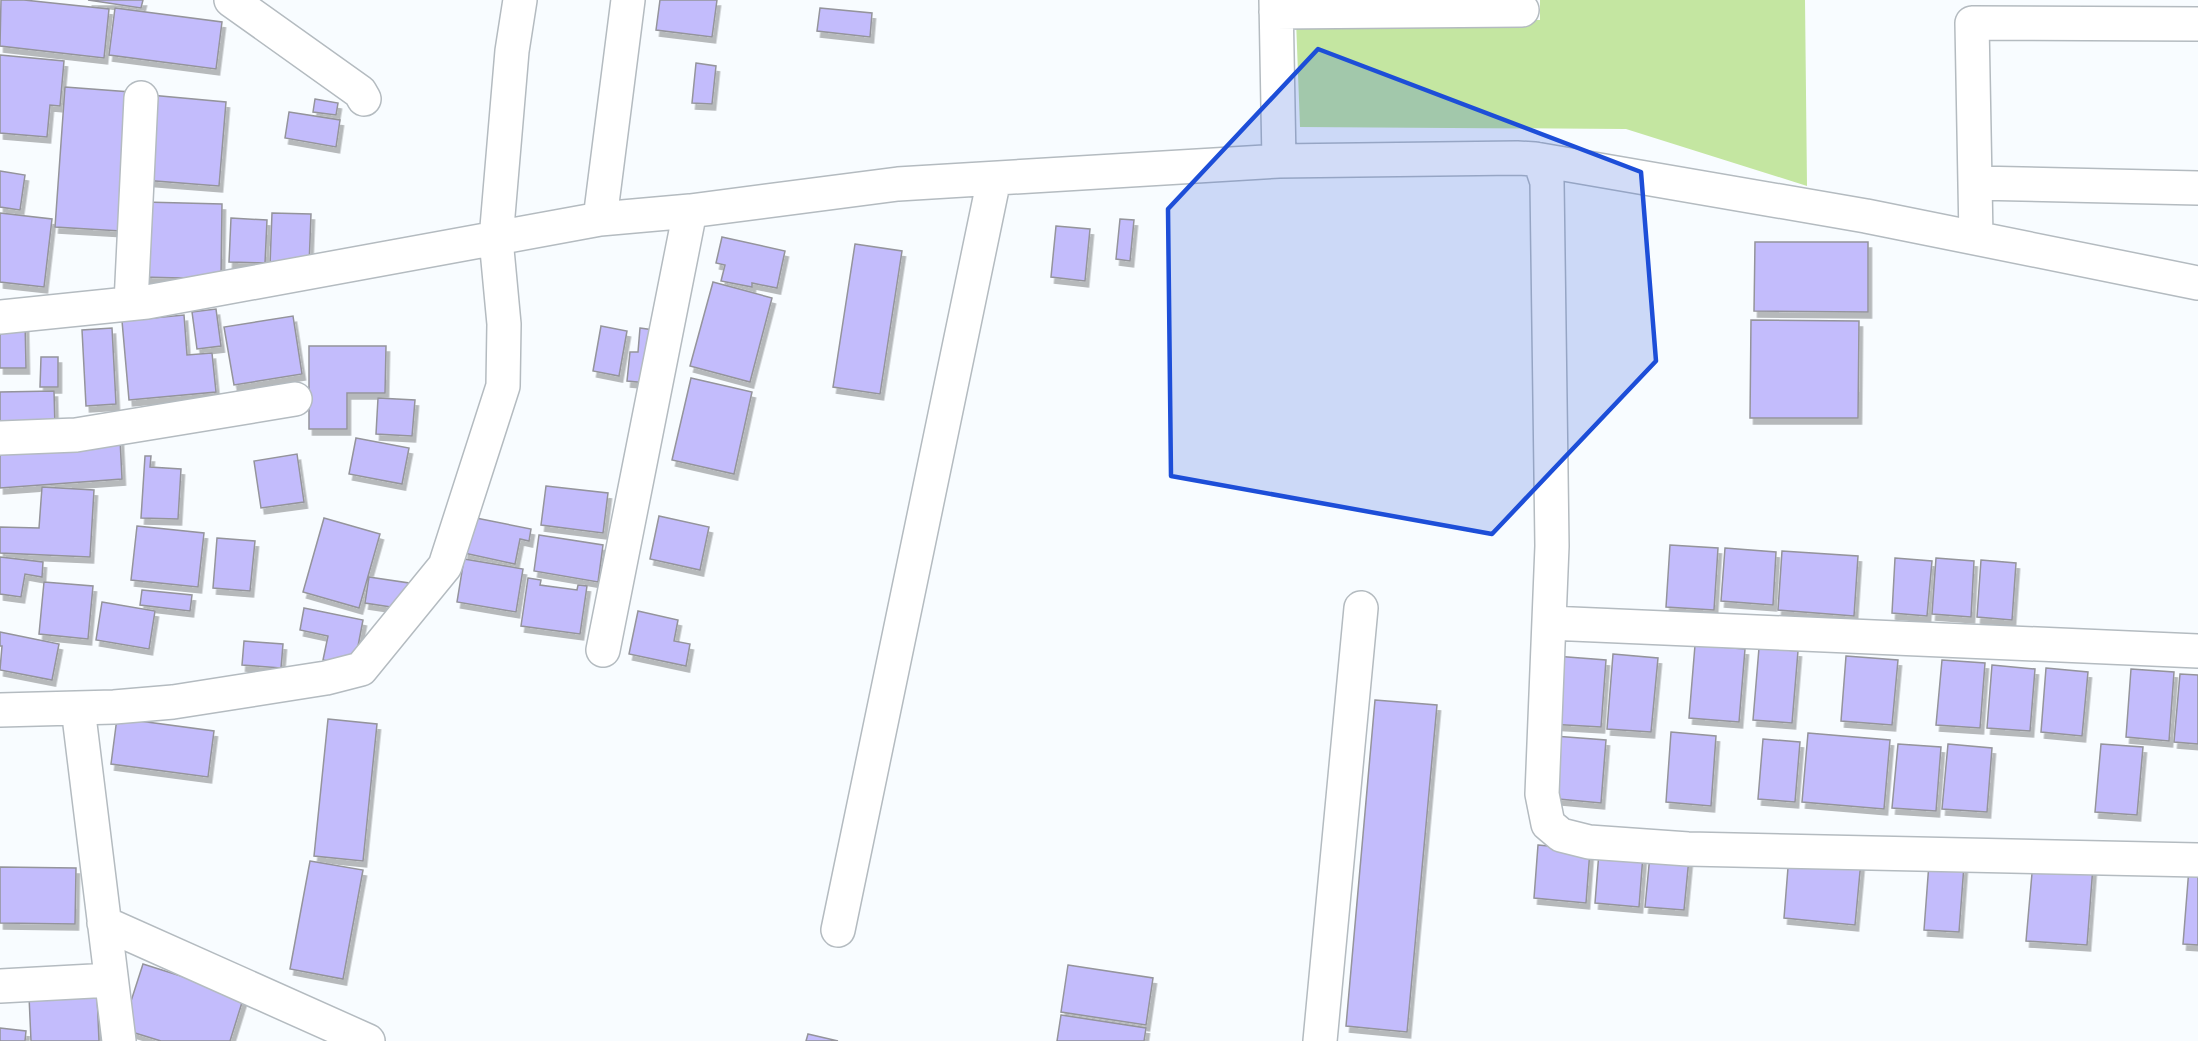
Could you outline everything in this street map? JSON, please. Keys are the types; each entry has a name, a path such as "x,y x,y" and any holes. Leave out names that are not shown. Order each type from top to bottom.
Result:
{"street":[{"path":"231,0 360,92 364,99"},
{"path":"0,710 173,702 326,678 361,669 445,566 503,386 504,324 496,239 512,51 520,0"},
{"path":"600,219 628,0"},
{"path":"1279,161 1276,6 1522,10"},
{"path":"1976,238 1972,23 2198,24"},
{"path":"131,303 141,98"},
{"path":"1535,159 1542,167 1546,182 1552,546 1542,794 1548,824 1561,835 1589,842 1688,849 2198,860"},
{"path":"0,317 147,302 600,219 690,211 898,184 1279,161 1535,159 1866,216 2198,283"},
{"path":"838,930 994,179"},
{"path":"1975,183 2198,188"},
{"path":"603,650 690,211"},
{"path":"0,438 76,435 295,399"},
{"path":"1320,1041 1361,608"},
{"path":"1549,623 2198,651"},
{"path":"78,708 119,1041"},
{"path":"104,924 368,1041"},
{"path":"0,986 111,980"}],"highlighted area":[{"path":"1318,49 1641,172 1656,361 1492,534 1171,476 1168,209"}],"green space":[{"path":"1540,0 1805,0 1807,186 1626,129 1300,127 1296,20 1540,20"}],"building":[{"path":"1,0 24,0 109,9 104,58 0,46"},
{"path":"88,0 143,0 141,8"},
{"path":"660,0 717,0 712,37 656,30"},
{"path":"115,8 222,22 216,69 109,55"},
{"path":"820,8 872,13 870,37 817,31"},
{"path":"0,55 64,61 60,106 50,105 47,137 0,133"},
{"path":"696,63 716,66 712,104 692,103"},
{"path":"65,87 131,92 121,231 55,227"},
{"path":"150,95 226,102 219,186 143,180"},
{"path":"315,99 338,103 336,115 313,112"},
{"path":"289,112 340,120 336,147 285,138"},
{"path":"0,171 25,175 20,210 0,207"},
{"path":"144,202 222,204 221,279 142,277"},
{"path":"0,213 52,219 44,287 0,282"},
{"path":"272,213 311,214 309,266 270,265"},
{"path":"231,218 267,220 265,263 229,262"},
{"path":"1120,219 1134,220 1130,261 1116,259"},
{"path":"1056,226 1090,229 1085,281 1051,277"},
{"path":"722,237 785,251 777,288 752,283 752,287 721,281 725,265 716,263"},
{"path":"1755,242 1868,242 1868,312 1754,311"},
{"path":"855,244 902,251 880,394 833,387"},
{"path":"713,282 772,298 750,382 690,366"},
{"path":"216,309 221,346 197,349 192,312"},
{"path":"184,315 187,355 212,353 216,392 129,400 122,321"},
{"path":"293,316 302,374 234,385 224,327"},
{"path":"0,320 25,320 26,368 0,368"},
{"path":"1751,320 1859,321 1858,418 1750,418"},
{"path":"601,326 627,331 619,376 593,371"},
{"path":"112,328 116,404 86,406 82,330"},
{"path":"640,328 654,330 648,383 627,381 630,352 638,352"},
{"path":"309,346 386,346 385,393 347,393 347,429 309,429"},
{"path":"41,357 58,357 58,387 40,387"},
{"path":"691,378 752,392 734,474 672,460"},
{"path":"54,391 55,428 0,429 0,392"},
{"path":"378,398 415,400 412,436 376,434"},
{"path":"356,438 409,448 402,484 349,474"},
{"path":"120,439 122,479 0,488 0,448"},
{"path":"297,454 304,502 261,508 254,461"},
{"path":"145,456 151,456 150,467 181,469 178,519 141,518"},
{"path":"546,486 608,493 603,533 541,525"},
{"path":"42,487 94,490 90,557 0,553 0,527 39,528"},
{"path":"659,516 709,527 700,570 650,559"},
{"path":"471,517 531,529 529,541 520,539 515,564 464,553"},
{"path":"324,518 380,534 359,608 303,592"},
{"path":"137,526 204,533 198,587 131,580"},
{"path":"539,535 603,545 598,582 534,571"},
{"path":"217,538 255,541 250,591 213,588"},
{"path":"1670,545 1718,548 1714,610 1666,607"},
{"path":"1725,548 1776,552 1773,605 1721,601"},
{"path":"1782,551 1858,556 1854,616 1778,610"},
{"path":"0,557 43,562 42,577 25,574 21,597 0,594"},
{"path":"1895,558 1932,561 1927,616 1892,613"},
{"path":"1936,558 1974,561 1971,617 1932,614"},
{"path":"464,559 523,569 516,612 457,602"},
{"path":"1981,560 2016,563 2012,620 1977,617"},
{"path":"369,577 409,583 404,609 365,603"},
{"path":"528,578 541,580 540,585 577,590 578,585 587,586 580,634 521,626"},
{"path":"44,582 93,586 88,639 39,634"},
{"path":"142,590 192,595 190,611 140,605"},
{"path":"102,602 155,611 149,649 96,640"},
{"path":"304,608 363,620 354,667 323,660 328,636 300,630"},
{"path":"638,611 678,620 674,641 690,644 686,666 629,654"},
{"path":"0,632 59,644 52,680 0,670 2,646 0,646"},
{"path":"244,641 283,644 281,668 242,665"},
{"path":"1695,645 1745,649 1739,722 1689,718"},
{"path":"1759,648 1798,651 1792,723 1753,720"},
{"path":"1613,654 1658,658 1651,732 1607,729"},
{"path":"1555,656 1606,660 1601,727 1549,724"},
{"path":"1846,656 1898,660 1892,725 1841,721"},
{"path":"1942,660 1985,663 1980,728 1936,725"},
{"path":"1992,665 2035,669 2030,731 1987,728"},
{"path":"2046,668 2088,672 2082,736 2041,732"},
{"path":"2131,669 2174,672 2169,741 2126,737"},
{"path":"2180,674 2198,675 2198,744 2174,742"},
{"path":"1375,700 1437,705 1407,1032 1346,1026"},
{"path":"117,718 214,731 208,777 111,764"},
{"path":"328,719 377,724 363,861 314,856"},
{"path":"1671,732 1716,736 1711,806 1666,802"},
{"path":"1808,733 1890,740 1884,809 1802,802"},
{"path":"1554,736 1606,740 1601,803 1548,798"},
{"path":"1763,739 1800,742 1795,802 1758,799"},
{"path":"1898,744 1941,747 1936,811 1892,808"},
{"path":"1948,744 1992,748 1987,812 1942,809"},
{"path":"2101,744 2143,747 2137,815 2095,812"},
{"path":"1538,845 1590,850 1586,903 1534,898"},
{"path":"1599,852 1643,855 1639,907 1595,903"},
{"path":"1650,855 1689,858 1684,910 1645,907"},
{"path":"1789,855 1861,861 1855,925 1784,918"},
{"path":"310,861 363,870 343,979 290,969"},
{"path":"2033,862 2093,866 2087,945 2026,941"},
{"path":"1929,863 1964,865 1959,932 1924,930"},
{"path":"0,867 76,868 75,924 0,923"},
{"path":"2189,868 2198,869 2198,945 2183,944"},
{"path":"143,964 244,996 230,1041 161,1041 122,1029"},
{"path":"1068,965 1153,978 1146,1025 1061,1012"},
{"path":"97,994 99,1041 31,1041 29,996"},
{"path":"1061,1015 1146,1028 1144,1041 1057,1041"},
{"path":"0,1028 26,1031 25,1041 0,1041"},
{"path":"808,1034 838,1041 806,1041"}]}
